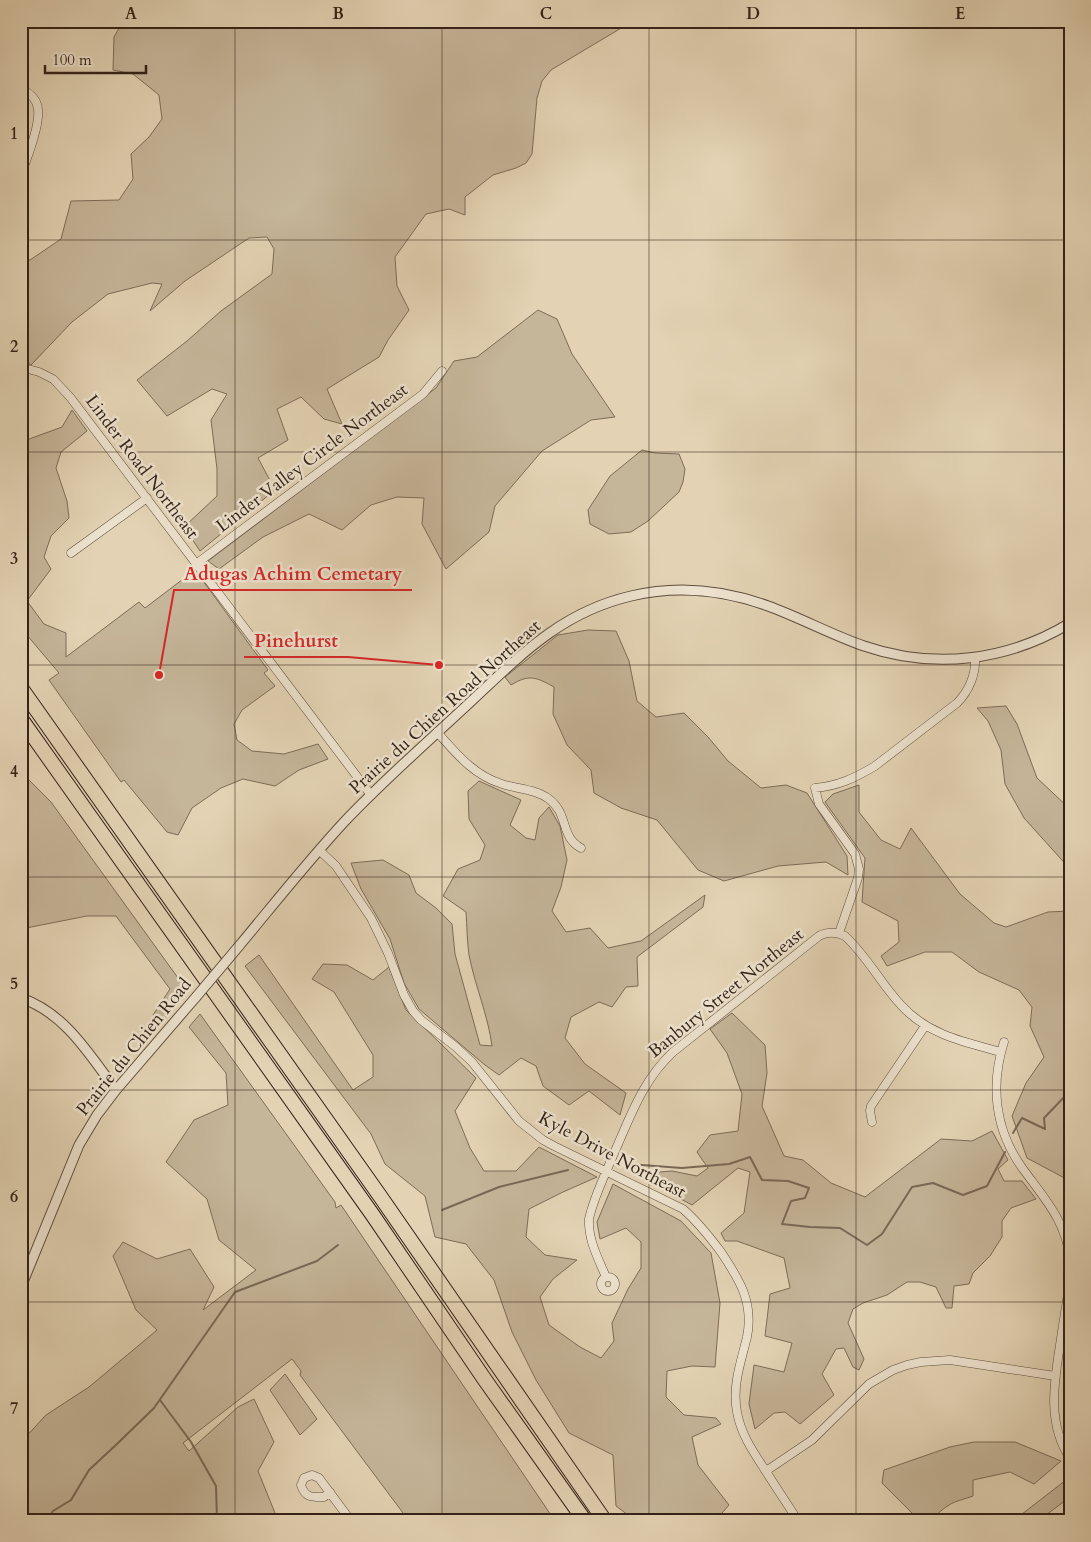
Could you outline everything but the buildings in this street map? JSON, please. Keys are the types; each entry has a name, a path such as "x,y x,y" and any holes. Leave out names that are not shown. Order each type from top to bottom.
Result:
{"highway":[{"path":"21,688 380,1196 605,1521"},
{"path":"21,718 372,1214 485,1380 585,1521"}],"street":[{"path":"21,89 34,98 39,110 37,123 21,174"},
{"name":"Linder Road Northeast","path":"21,367 47,375 59,384 231,608 371,795"},
{"name":"Linder Valley Circle Northeast","path":"196,564 423,394 442,371"},
{"path":"71,553 147,498"},
{"name":"Prairie du Chien Road Northeast","path":"239,946 319,850 371,795 437,732 545,635 572,618 601,605 648,593 690,590 726,594 770,606 864,646 887,653 923,659 954,660 975,658 1005,651 1054,632 1070,623"},
{"path":"975,658 972,678 966,692 957,702 861,775 842,784 815,788 819,804 858,861 857,883 839,934 850,941 901,1005 925,1026 953,1039 1001,1052"},
{"path":"437,732 463,761 482,775 502,784 537,793 551,800 561,813 571,841 581,848"},
{"name":"Kyle Drive Northeast","path":"319,850 336,866 371,918 388,952 404,995 414,1011 421,1020 472,1062 510,1111 529,1130 543,1140 675,1205 688,1213 710,1237 737,1276 746,1299 749,1322 735,1386 736,1410 744,1436 798,1521"},
{"name":"Banbury Street Northeast","path":"606,1277 592,1244 588,1228 590,1212 606,1172 651,1076 663,1060 819,936 830,932 839,934"},
{"name":"Prairie du Chien Road","path":"21,1287 80,1145 97,1115 116,1090 239,946"},
{"path":"21,998 46,1009 62,1022 116,1090"},
{"path":"872,1122 870,1111 872,1106 925,1026"},
{"path":"1004,1042 996,1079 996,1106 1003,1132 1014,1156 1056,1215 1066,1240 1070,1259"},
{"path":"1070,1280 1054,1392 1055,1417 1062,1444 1070,1458"},
{"path":"766,1471 812,1440 869,1384 893,1370 907,1365 950,1360 1055,1376"},
{"path":"330,1492 351,1521"}],"shaded area":[{"path":"123,21 633,21 551,70 542,81 537,98 532,154 526,163 493,175 465,197 465,215 449,209 426,214 395,257 397,286 409,310 388,340 379,357 327,389 342,424 324,419 301,397 277,409 288,440 258,458 275,490 200,551 184,527 217,496 217,469 211,420 227,394 212,389 167,416 137,380 187,341 221,311 272,274 274,249 267,237 249,238 185,281 150,311 162,284 152,283 108,294 72,322 31,365 21,359 21,258 30,260 61,239 71,201 119,200 133,179 131,154 149,137 162,119 159,95 133,74 113,70 114,37"},
{"path":"538,310 557,319 572,354 615,417 591,420 542,451 495,506 489,532 446,569 422,524 424,498 397,497 371,505 342,530 309,514 263,537 219,569 208,561 436,388 454,361 477,357"},
{"path":"72,410 87,431 61,452 56,468 67,501 69,518 51,536 44,557 51,569 27,601 44,624 66,633 66,657 139,602 145,608 195,570 268,670 264,673 275,686 242,710 234,724 237,740 252,751 284,754 318,744 328,759 299,770 275,786 243,779 221,788 192,808 178,835 167,832 124,780 121,782 49,680 59,673 21,628 21,442 62,427"},
{"path":"642,450 655,453 679,454 685,469 679,492 648,521 631,532 609,534 590,524 588,510 610,476"},
{"path":"588,630 616,631 629,661 637,701 656,717 684,713 728,761 761,788 786,785 807,793 847,856 848,875 826,862 778,866 724,881 698,870 657,820 621,808 594,793 591,770 567,745 553,714 554,687 532,678 523,679 511,685 505,677 558,635"},
{"path":"1006,706 1017,724 1037,778 1070,809 1070,869 1024,818 1005,784 1001,750 988,721 977,708"},
{"path":"21,772 51,802 186,989 160,1025 153,1015 170,989 116,916 87,916 21,929"},
{"path":"479,781 521,800 510,825 526,838 535,840 539,818 549,807 560,826 567,860 561,887 552,911 566,932 590,928 608,948 641,941 705,895 703,907 637,957 638,986 626,987 612,1007 599,1002 571,1017 565,1038 585,1064 626,1093 620,1115 589,1091 569,1105 543,1086 536,1066 521,1058 499,1075 419,1009 404,983 390,939 361,889 351,863 383,860 409,875 416,893 436,908 452,924 455,954 480,1045 492,1046 488,1023 469,955 466,912 443,896 458,869 480,860 485,845 469,819 468,791"},
{"path":"859,785 859,812 881,840 900,849 911,828 960,894 994,923 1006,927 1048,912 1070,911 1070,1181 1027,1158 1012,1116 1026,1083 1044,1057 1030,1026 1032,1007 1019,990 979,972 952,952 925,952 887,966 881,956 899,942 898,921 862,902 865,858 825,802 833,794"},
{"path":"259,955 353,1090 373,1077 373,1055 334,992 312,979 323,964 347,965 373,980 389,967 406,1010 476,1078 455,1111 470,1148 484,1171 516,1171 539,1147 597,1177 529,1209 526,1237 545,1255 577,1260 553,1279 540,1297 549,1325 580,1347 601,1358 614,1341 612,1323 628,1289 641,1268 641,1242 626,1228 600,1239 597,1222 613,1184 681,1221 711,1253 720,1303 715,1367 692,1366 667,1371 666,1397 684,1415 716,1418 721,1424 692,1437 698,1465 729,1505 715,1521 636,1521 616,1506 613,1455 569,1433 536,1380 512,1332 494,1280 466,1244 435,1237 425,1196 385,1164 371,1134 245,966"},
{"path":"732,1013 765,1045 767,1073 762,1106 784,1156 803,1160 831,1183 865,1197 941,1139 972,1141 992,1131 1008,1160 998,1169 1004,1181 1022,1181 1036,1199 1011,1208 1002,1221 1002,1237 990,1256 973,1273 969,1284 954,1286 952,1308 946,1308 936,1287 920,1282 907,1282 887,1295 863,1303 853,1309 848,1323 864,1359 859,1370 853,1367 844,1348 836,1349 822,1374 834,1395 800,1424 785,1412 774,1413 755,1429 749,1404 754,1365 784,1372 792,1343 765,1336 770,1294 790,1288 784,1258 737,1241 725,1241 721,1233 744,1213 750,1172 738,1168 692,1205 653,1184 647,1173 672,1171 697,1176 708,1168 697,1152 710,1135 738,1131 742,1094 727,1053 710,1029"},
{"path":"200,1014 335,1202 336,1208 341,1205 555,1521 409,1521 300,1375 301,1371 292,1359 183,1443 189,1451 238,1407 254,1399 274,1442 258,1471 277,1518 283,1521 47,1521 41,1513 36,1519 37,1521 21,1521 21,1442 46,1415 89,1387 157,1330 136,1310 113,1256 123,1242 157,1259 190,1249 214,1287 203,1310 256,1270 219,1240 207,1199 166,1162 194,1120 228,1105 226,1073 189,1027"},
{"path":"285,1374 317,1419 300,1435 270,1390"},
{"path":"974,1442 1015,1442 1061,1461 1034,1484 1010,1472 973,1480 973,1496 945,1507 932,1518 925,1521 920,1521 882,1483 884,1470 950,1447"},
{"path":"1070,1477 1070,1497 1038,1521 1013,1521"}],"waterway":[{"path":"1013,1133 1022,1118 1045,1129 1044,1118 1070,1091"},
{"path":"628,1164 682,1168 729,1164 750,1157 762,1180 788,1181 809,1188 805,1198 791,1201 782,1224 840,1228 867,1245 882,1234 912,1187 933,1183 963,1195 987,1186 1005,1152"},
{"path":"442,1210 499,1187 568,1170"},
{"path":"46,1521 53,1511 71,1500 89,1470 154,1408 235,1292 317,1261 338,1245"},
{"path":"160,1400 191,1442 216,1486 217,1521"}],"place":[{"name":"Pinehurst","path":"439,665"},
{"name":"Adugas Achim Cemetary","path":"159,675"}]}
